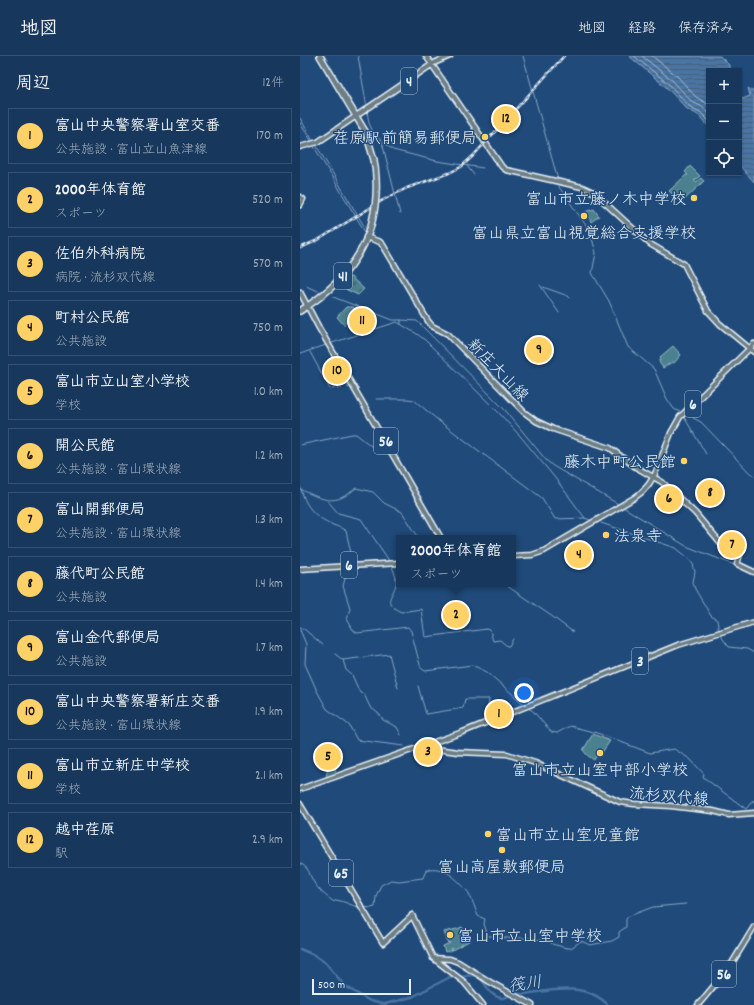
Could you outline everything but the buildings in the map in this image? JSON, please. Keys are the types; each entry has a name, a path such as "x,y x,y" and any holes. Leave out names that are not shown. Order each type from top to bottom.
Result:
{"highway":[{"name":"41","path":"300,310 324,293 342,276 355,259 367,238 370,229 376,194 374,160 368,138 320,56"}],"main road":[{"path":"426,56 502,167 506,170 558,181 591,190 649,244 684,264 708,311 720,324 750,347 754,352"},
{"name":"4","path":"355,116 432,65 450,56"},
{"path":"300,146 313,144 355,116"},
{"path":"300,197 303,199 300,205"},
{"name":"新庄大山線","path":"367,238 380,242 383,245 421,311 432,326 448,334 524,412 536,421 553,429 610,448 634,466 667,485 695,513 726,550 736,547 741,551 737,564 754,572"},
{"name":"56","path":"300,293 328,345 438,535"},
{"name":"6","path":"516,556 528,556 540,552 634,496 644,488 653,477 668,433 677,418 754,343"},
{"name":"6","path":"300,569 396,563"},
{"name":"3","path":"300,789 426,745 678,645 754,622"},
{"name":"流杉双代線","path":"426,745 429,748 458,752 507,754 536,763 620,802 713,811 729,815 754,813"},
{"name":"65","path":"300,804 382,942 412,915 433,958 464,982 483,1005"},
{"name":"56","path":"698,1005 729,968 754,926"},
{"path":"433,958 450,959 458,962 532,1005"}],"green space":[{"path":"690,166 700,176 694,181 696,182 701,178 704,181 681,203 669,191 686,175 688,175 685,172"},
{"path":"590,209 594,209 599,216 591,222 585,213"},
{"path":"351,277 364,289 358,295 347,290 341,281 344,278"},
{"path":"346,307 352,307 364,312 365,317 357,325 355,322 347,322 344,325 337,317"},
{"path":"673,346 681,355 674,363 672,362 663,368 659,362 661,359 660,357"},
{"path":"593,734 610,741 601,754 598,753 594,760 583,750"},
{"path":"336,761 336,774 326,778 328,766 333,765 333,762"},
{"path":"462,927 470,938 469,941 445,952 443,946 450,943 448,943 444,932"}],"water":[{"path":"629,56 720,56 729,65 729,68 706,68 706,124 698,115 687,109 667,88"},
{"path":"748,88 754,92 754,182 742,168 742,99 750,96"}],"waterway":[{"path":"358,56 367,108"},
{"path":"523,56 558,180"},
{"path":"367,111 372,130 382,142 393,150 437,161 483,168"},
{"path":"300,118 313,141"},
{"path":"300,123 312,142"},
{"path":"382,142 400,214"},
{"path":"313,145 365,232"},
{"path":"316,145 367,231"},
{"path":"467,166 474,175"},
{"path":"559,184 559,187 590,231 596,253 592,273 609,301 628,347 654,369 667,399 674,409 680,412"},
{"path":"540,285 559,313"},
{"path":"307,286 318,291"},
{"path":"543,287 570,298"},
{"path":"333,297 393,320 401,320 401,324"},
{"path":"401,320 417,321 505,410 546,460 553,466 618,504"},
{"path":"329,344 397,322 417,334 425,340 499,413 521,437 555,478 585,518"},
{"path":"300,354 326,345"},
{"path":"310,352 330,389"},
{"path":"347,387 351,388"},
{"path":"332,389 342,388"},
{"path":"376,399 414,400 439,421 542,498 555,519 585,518 590,520"},
{"path":"684,417 706,454"},
{"path":"693,418 701,422 749,472 754,475"},
{"path":"300,445 356,434 380,453"},
{"path":"300,486 304,498 313,512 323,520 346,531 351,553 348,565"},
{"path":"302,490 317,497 330,500 349,494 356,488 373,492 384,503 402,512 417,535"},
{"path":"327,500 338,513 361,519 390,562"},
{"path":"623,507 686,546 737,566"},
{"path":"601,523 676,548 692,561 695,572 693,582 695,589 711,616 717,620 719,632"},
{"path":"391,565 395,574 396,582 395,589 390,599 391,605 401,612 421,609 425,637 487,629 490,630 493,641 500,640 509,646 513,639"},
{"path":"348,568 343,586 350,608 347,619 353,630 357,633 408,627 411,631 421,668 425,671 472,665 487,672 526,706"},
{"path":"508,587 573,632"},
{"path":"300,627 323,645"},
{"path":"300,630 306,644 305,664 327,709 349,725 357,740 404,746"},
{"path":"720,635 729,647 747,649 754,653"},
{"path":"335,654 343,660 389,654 398,688"},
{"path":"343,660 346,670 352,675 360,693 364,694 370,707 379,714 383,720 397,727 401,735"},
{"path":"418,686 426,714 463,708 465,699 489,699 488,708"},
{"path":"528,708 533,711 551,732 557,733 570,726 597,733 650,753 674,749 690,759 704,774 703,777 746,809 753,800 754,802"},
{"path":"300,863 307,869 317,887 334,902 336,900 359,907"},
{"path":"364,907 375,907 376,896 381,885 391,880 399,881 423,878 426,870 438,869 450,874 468,892 478,916 485,919 484,924 488,936 544,939 548,940 552,944 571,948 581,941 590,945 612,941 619,937 619,932 626,927 626,919 629,916 653,907 686,904"},
{"path":"300,949 314,955 326,963 344,985 353,991 370,1001 386,1005"},
{"name":"筏川","path":"385,1004 412,997 450,977 474,975 478,976 496,997 505,998 515,993 523,994 568,989 590,993 608,1005"}],"railway":[{"path":"300,248 318,240 383,200 407,188 449,173 461,167 473,156 564,56"}],"place":[{"name":"越中荏原","path":"506,119"},
{"name":"荏原駅前簡易郵便局","path":"485,137"},
{"name":"富山市立藤ノ木中学校","path":"694,198"},
{"name":"富山県立富山視覚総合支援学校","path":"584,216"},
{"name":"富山市立新庄中学校","path":"362,321"},
{"name":"富山金代郵便局","path":"539,350"},
{"name":"富山中央警察署新庄交番","path":"337,371"},
{"name":"藤木中町公民館","path":"684,461"},
{"name":"藤代町公民館","path":"710,493"},
{"name":"開公民館","path":"669,499"},
{"name":"法泉寺","path":"606,535"},
{"name":"富山開郵便局","path":"732,545"},
{"name":"町村公民館","path":"579,555"},
{"name":"2000年体育館","path":"456,615"},
{"name":"富山中央警察署山室交番","path":"499,714"},
{"name":"佐伯外科病院","path":"428,752"},
{"name":"富山市立山室中部小学校","path":"600,753"},
{"name":"富山市立山室小学校","path":"328,757"},
{"name":"富山市立山室児童館","path":"488,834"},
{"name":"富山高屋敷郵便局","path":"502,850"},
{"name":"富山市立山室中学校","path":"450,935"}]}
